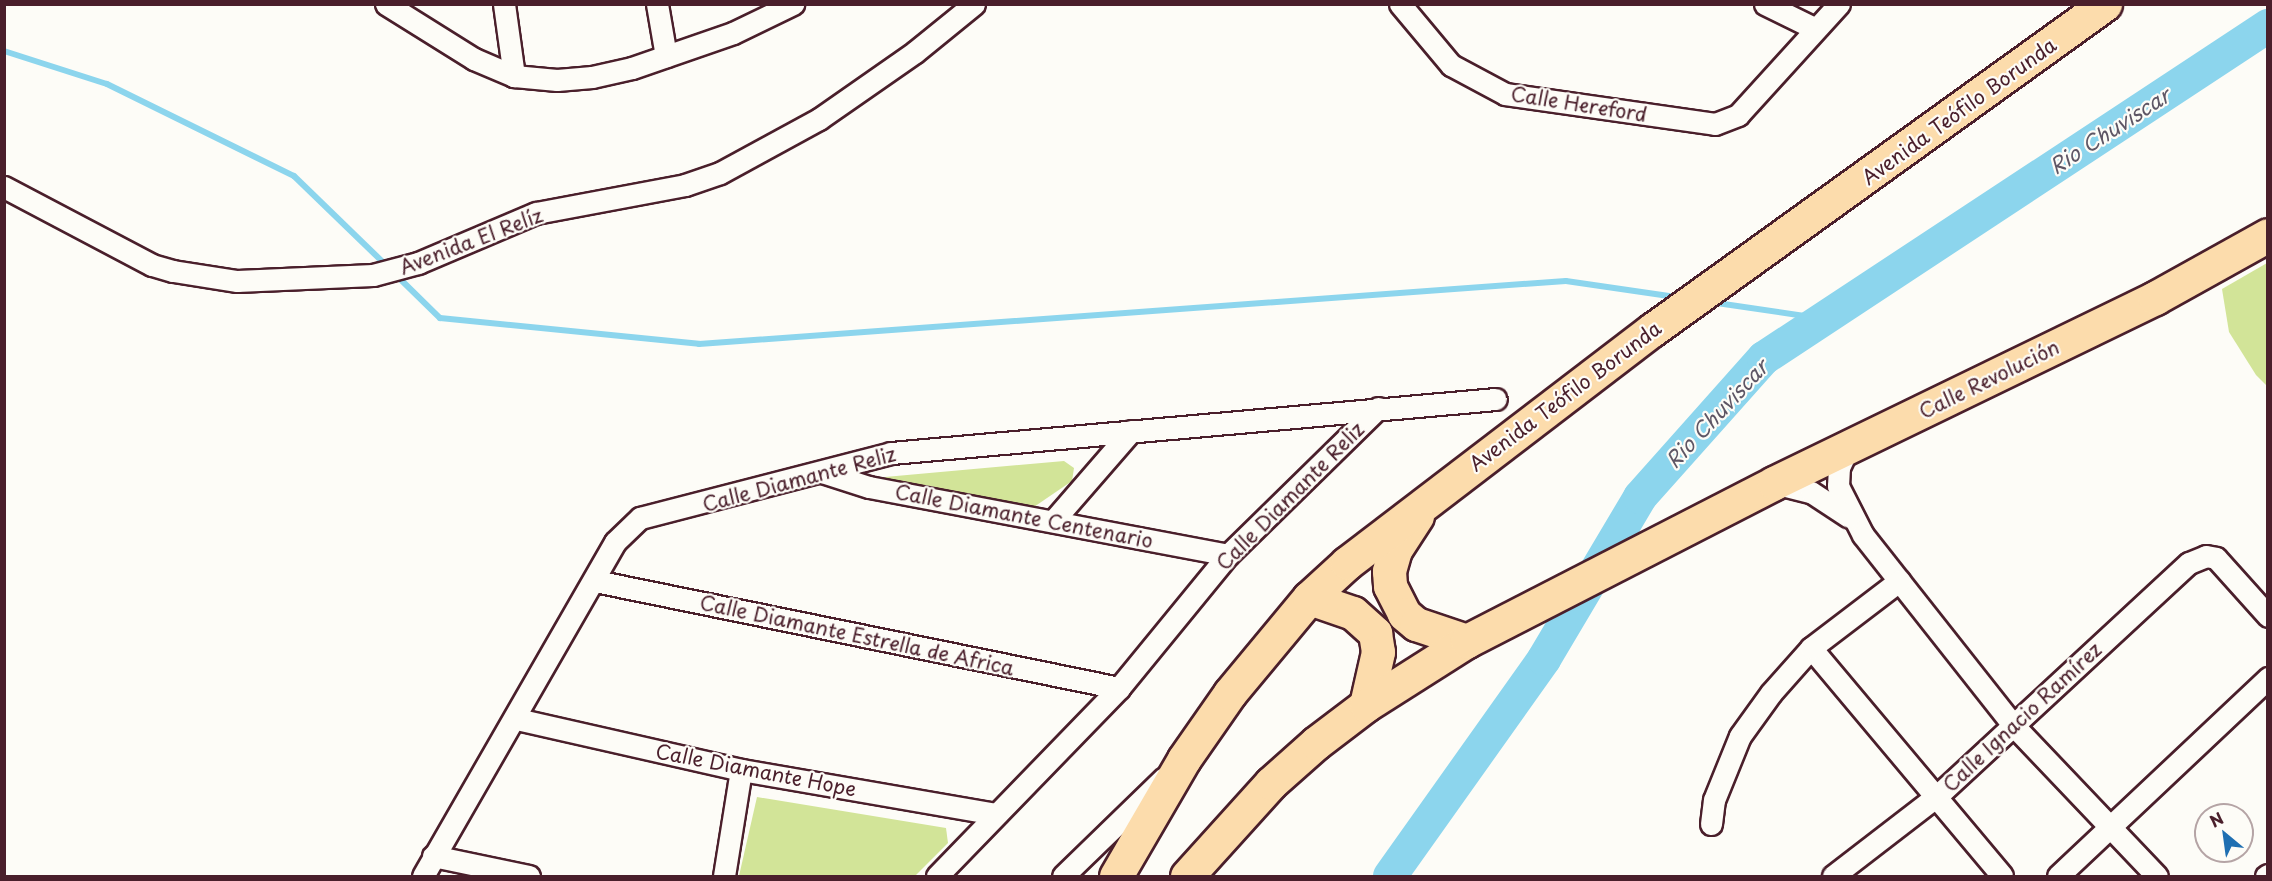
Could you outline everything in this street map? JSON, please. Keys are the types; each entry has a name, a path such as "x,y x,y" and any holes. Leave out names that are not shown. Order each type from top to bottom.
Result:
{"main road":[{"name":"Avenida Teófilo Borunda","path":"1116,876 1184,759 1237,685 1309,598 1427,499 1652,330 1787,236 2105,4"},
{"name":"Calle Revolución","path":"1467,641 1774,483 2155,298 2268,235"},
{"path":"1427,499 1395,550 1389,571 1390,586 1404,614 1416,624 1467,641"},
{"path":"1309,598 1353,613 1375,633 1378,652 1366,705"},
{"path":"1187,876 1271,783 1366,705 1467,641"}],"street":[{"path":"386,4 474,59 514,76 557,80 592,78 666,56 733,33 793,4"},
{"path":"504,4 514,76"},
{"path":"657,4 666,56"},
{"name":"Avenida El Relíz","path":"4,188 152,265 173,271 237,281 373,275 418,263 536,213 685,185 720,173 819,119 915,52 974,4"},
{"name":"Calle Hereford","path":"1400,4 1451,65 1505,94 1721,124 1738,115 1814,28"},
{"path":"1765,4 1814,28 1839,4"},
{"name":"Calle Diamante Reliz","path":"423,876 432,856 517,719 615,542 640,518 891,453 1496,399"},
{"name":"Calle Diamante Reliz","path":"937,876 1119,688 1228,555 1378,408"},
{"path":"1053,521 1131,431"},
{"path":"1849,446 1839,467 1838,486 1854,521 2014,726 2157,876"},
{"name":"Calle Diamante Centenario","path":"822,472 869,487 1228,555"},
{"path":"1774,483 1811,492 1854,521"},
{"name":"Calle Ignacio Ramírez","path":"1833,876 1937,796 2181,569 2206,556 2216,558 2268,616"},
{"name":"Calle Diamante Estrella de Africa","path":"595,580 1119,688"},
{"path":"1711,824 1714,800 1740,736 1771,693 1812,648 1899,581"},
{"path":"1812,648 2002,876"},
{"path":"2058,876 2111,829 2268,678"},
{"name":"Calle Diamante Hope","path":"517,719 741,770 996,814"},
{"path":"1063,876 1184,759"},
{"path":"724,876 741,770"},
{"path":"432,856 529,876"}],"green space":[{"path":"2267,263 2267,386 2256,375 2229,332 2222,289"},
{"path":"1064,461 1074,468 1072,481 1028,511 886,487 885,477"},
{"path":"757,797 946,828 948,843 915,876 739,876"}],"waterway":[{"name":"Rio Chuviscar","path":"1390,876 1544,659 1640,497 1764,358 2268,26"},
{"path":"4,51 107,84 294,176 388,267"},
{"path":"395,274 440,318 699,344 1566,281 1676,297"},
{"path":"1710,302 1825,319"}]}
